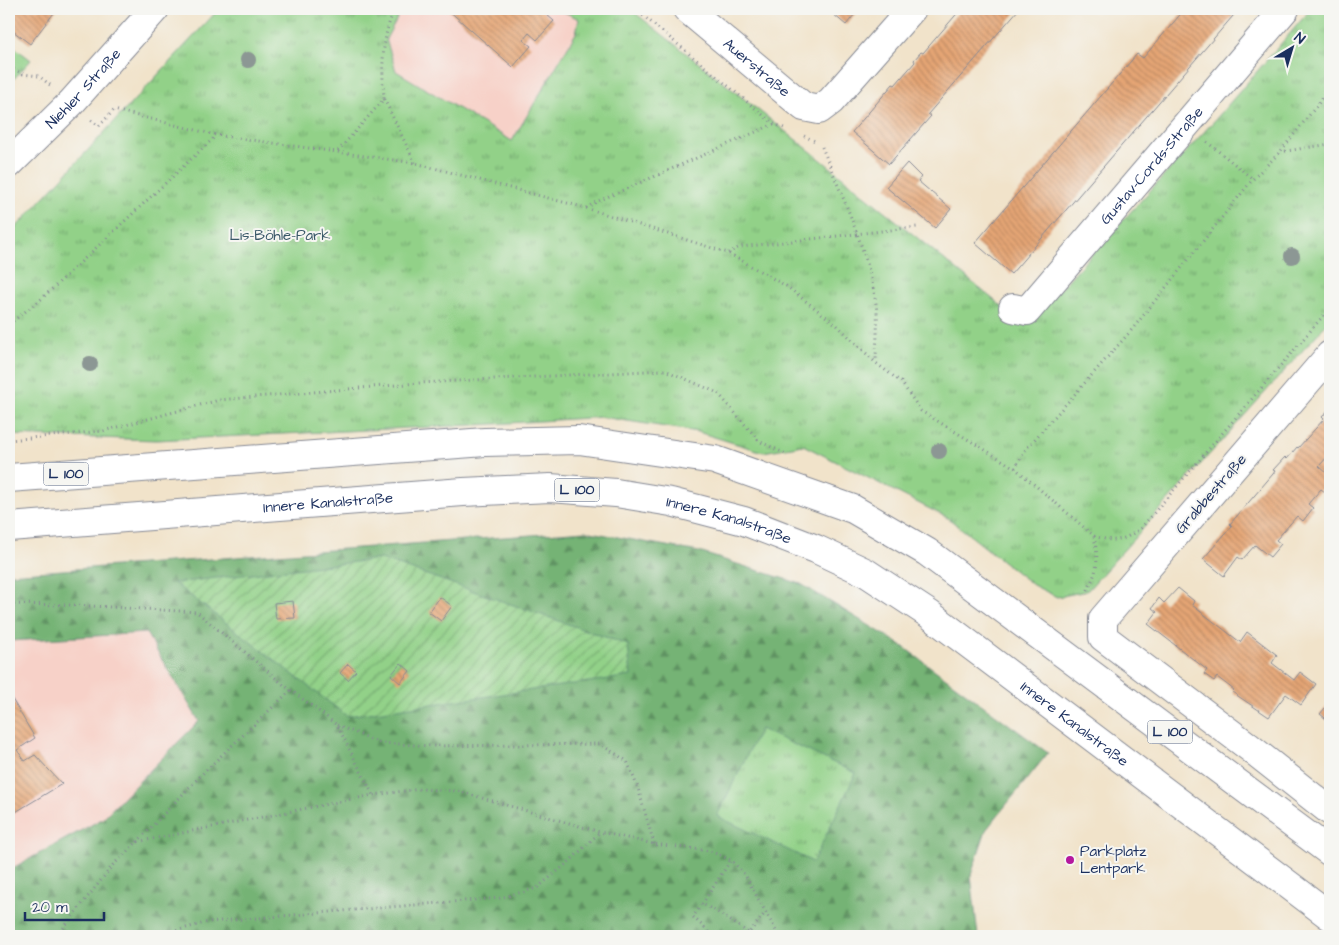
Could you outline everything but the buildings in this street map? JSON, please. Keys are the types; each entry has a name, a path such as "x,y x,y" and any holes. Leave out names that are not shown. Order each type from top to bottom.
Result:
{"main road":[{"name":"Niehler Straße","path":"9,164 71,103 155,9"},
{"name":"Auerstraße","path":"687,9 804,107 819,110 831,101 912,9"},
{"name":"Gustav-Cords-Straße","path":"1013,308 1027,310 1285,9"},
{"name":"Grabbestraße","path":"1330,355 1104,619 1103,637 1249,747 1330,811"},
{"name":"L 100","path":"9,478 486,442 579,440 715,460 853,509 928,552 1330,852"},
{"name":"Innere Kanalstraße","path":"9,527 463,492 550,488 616,493 671,502 744,521 816,549 865,572 928,614 1329,920"}],"path":[{"path":"394,9 389,21 382,61 384,99 415,163"},
{"path":"586,208 774,124 634,9"},
{"path":"9,67 23,74 40,76 99,126 114,110 216,136 415,163 586,208 728,252 786,286 837,325 876,363 901,382 921,411 1015,468 1094,536 1109,541 1125,539 1141,528 1330,308"},
{"path":"1015,468 1026,449 1130,332 1253,179 1280,152 1330,89"},
{"path":"338,152 384,99"},
{"path":"1185,124 1253,179"},
{"path":"9,324 38,302 216,136"},
{"path":"1280,152 1330,144"},
{"path":"822,147 856,233 869,274 877,312 876,363"},
{"path":"728,252 740,247 917,227"},
{"path":"9,440 103,431 220,400 419,382 665,370 718,393 759,441"},
{"path":"1083,600 1097,570 1097,552 1094,536"},
{"path":"9,604 73,605 197,612 291,690 337,725 380,743 433,746 600,744 627,761 638,788 654,844"},
{"path":"57,936 113,866 205,771 291,690"},
{"path":"337,725 373,795"},
{"path":"137,842 373,795 421,789 458,791 600,832 654,844 710,850 731,860 745,875 779,936"},
{"path":"157,936 208,922 500,898 537,888 570,861 600,832"},
{"path":"711,936 693,917 731,860"},
{"path":"702,904 748,934 765,913"}],"shaded area":[{"path":"402,9 558,9 579,19 576,33 512,141 396,71 386,39"},
{"path":"146,633 199,722 102,819 9,870 9,641"}],"green space":[{"name":"Lis-Böhle-Park","path":"219,9 402,9 386,39 396,71 512,141 576,33 579,19 558,9 630,9 814,154 1026,326 1215,120 1311,9 1330,9 1330,320 1087,591 1057,597 1033,585 948,518 803,445 763,452 698,432 602,417 156,440 9,435 9,235"},
{"path":"9,43 31,60 9,84"},
{"path":"585,531 699,552 801,584 898,643 1048,753 986,830 971,875 978,936 9,936 9,870 102,819 199,721 146,633 9,641 9,574"},
{"path":"381,559 628,645 631,676 347,716 174,583"},
{"path":"760,729 856,773 813,862 717,816"}],"place":[{"name":"Parkplatz Lentpark","path":"1070,860"}]}
